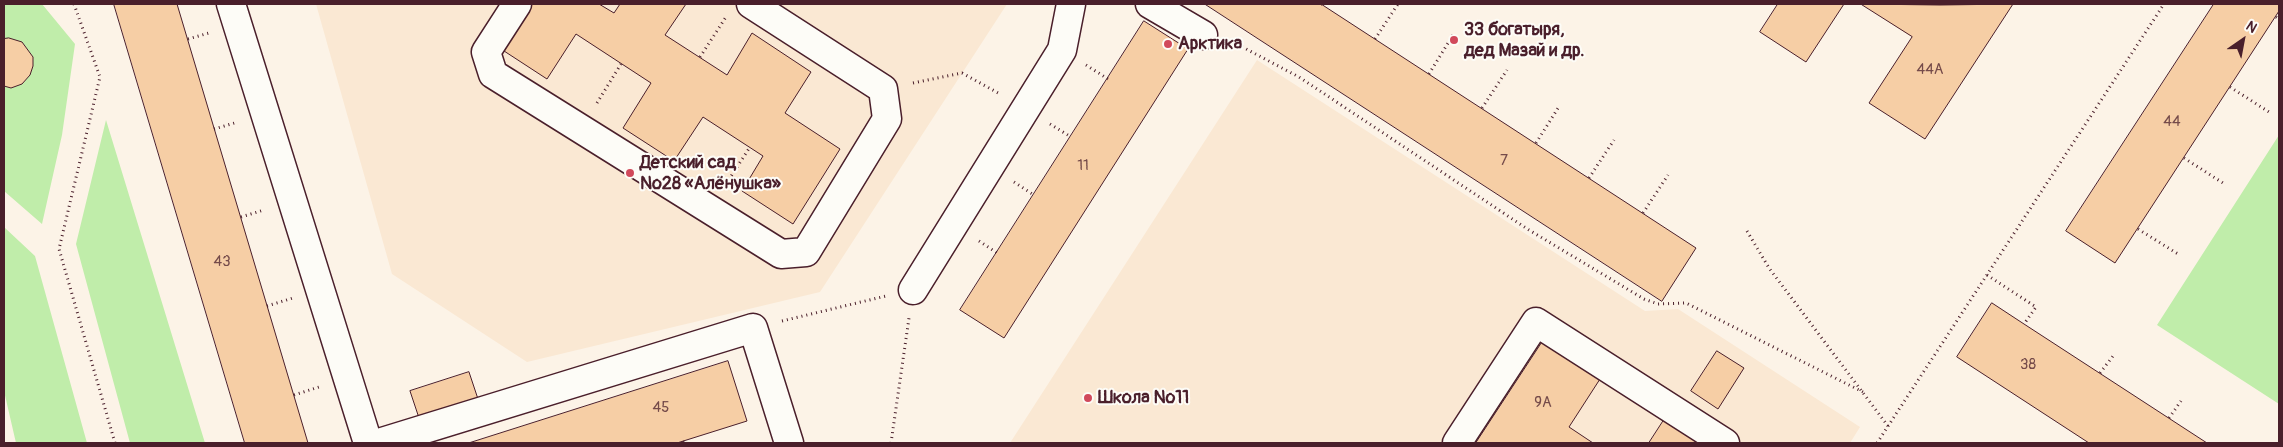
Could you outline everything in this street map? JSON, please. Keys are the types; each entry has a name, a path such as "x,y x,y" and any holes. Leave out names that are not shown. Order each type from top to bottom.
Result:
{"lane":[{"path":"231,4 368,443"},
{"path":"517,4 486,52 493,74 781,254 806,252 887,119 883,88 740,8"},
{"path":"913,290 1062,50 1070,4"},
{"path":"1150,4 1203,35"},
{"path":"1458,443 1536,322 1725,443"},
{"path":"379,443 753,328 789,443"}],"path":[{"path":"74,4 100,77 59,249 115,443"},
{"path":"1375,39 1398,4"},
{"path":"1877,443 2164,4"},
{"path":"700,57 740,8"},
{"path":"1203,35 1228,39 1299,77 1529,230 1644,299 1658,304 1686,303 1863,392"},
{"path":"1429,74 1453,36"},
{"path":"580,128 621,64"},
{"path":"1482,108 1507,70"},
{"path":"883,88 962,73 1027,109"},
{"path":"1099,73 1108,79"},
{"path":"2230,87 2269,112"},
{"path":"1536,143 1560,105"},
{"path":"1066,134 1071,137"},
{"path":"1589,178 1614,140"},
{"path":"710,210 750,147"},
{"path":"2184,158 2224,183"},
{"path":"1643,213 1668,175"},
{"path":"1027,191 1034,195"},
{"path":"2138,228 2178,254"},
{"path":"1747,230 1769,268 1888,426"},
{"path":"992,249 997,252"},
{"path":"1986,275 2036,307 2024,324"},
{"path":"753,328 913,290 891,443"},
{"path":"2100,373 2113,356"},
{"path":"2169,418 2181,401"}],"shaded area":[{"name":"Детский сад №28 «Алёнушка»","path":"316,4 1007,4 820,292 527,362 392,274"},
{"path":"1257,60 1645,311 1678,309 1860,427 1850,443 1010,443"}],"green space":[{"path":"4,4 42,4 75,44 62,135 42,224 4,191"},
{"path":"106,120 205,443 130,443 76,244"},
{"path":"2279,135 2279,404 2157,325"},
{"path":"4,227 35,256 87,443 16,443 4,391"}],"building":[{"path":"114,4 177,4 308,443 245,443"},
{"path":"530,4 599,4 614,13 620,4 686,4 665,35 727,75 752,33 811,72 785,113 840,149 793,224 742,191 763,156 703,117 674,161 623,128 651,83 576,34 547,79 501,49"},
{"path":"1205,4 1321,4 1696,248 1662,301"},
{"path":"1778,4 1844,4 1806,62 1760,32"},
{"path":"1861,4 2013,4 1925,139 1869,103 1912,37"},
{"path":"2214,4 2279,4 2279,11 2115,263 2066,231"},
{"path":"1144,21 1188,49 1004,338 960,310"},
{"path":"9,38 22,42 33,57 30,75 22,84 11,88 4,86 4,39"},
{"path":"1992,303 2207,443 2089,443 1957,357"},
{"path":"1543,341 1600,379 1569,427 1593,443 1476,443"},
{"path":"1717,351 1744,368 1718,409 1691,391"},
{"path":"728,361 747,421 677,443 469,443"},
{"path":"469,372 479,402 420,421 410,391"},
{"path":"1664,420 1700,443 1649,443"}],"place":[{"name":"33 богатыря, дед Мазай и др.","path":"1454,40"},
{"name":"Арктика","path":"1168,44"},
{"name":"Детский сад №28 «Алёнушка»","path":"630,173"},
{"name":"Школа №11","path":"1088,398"}]}
